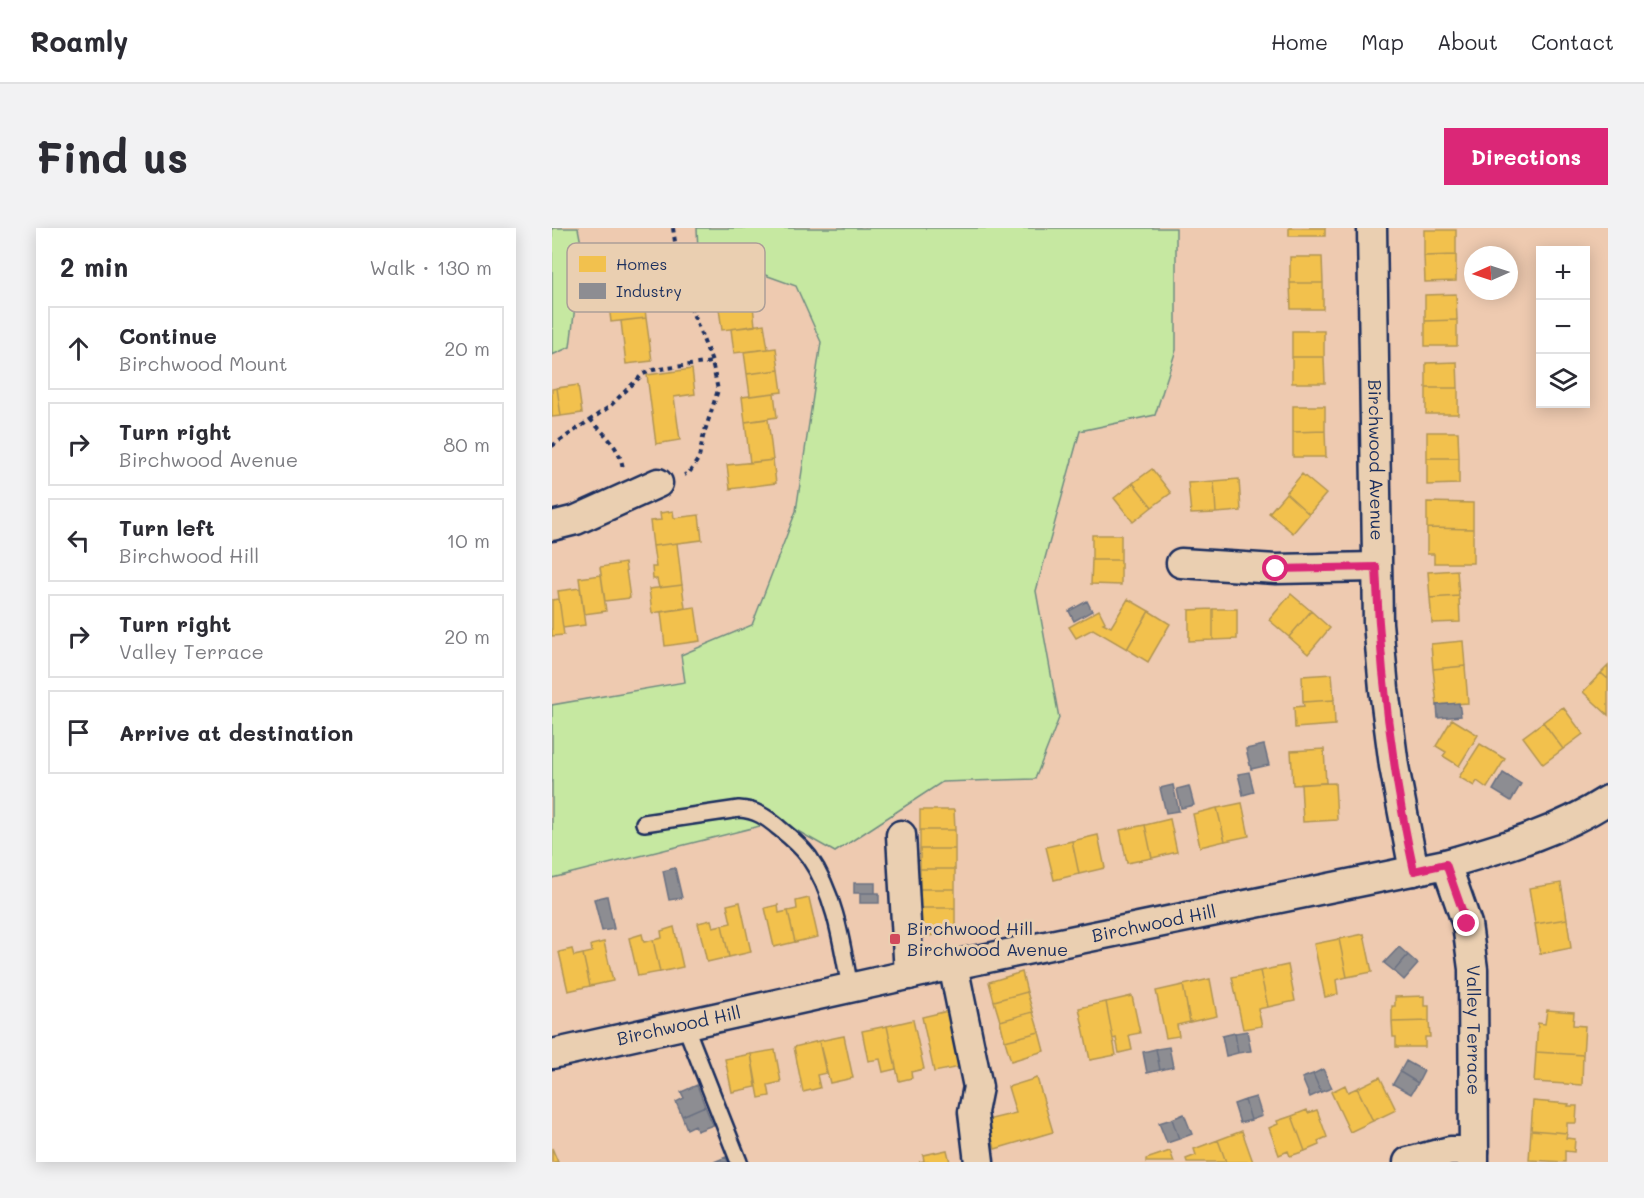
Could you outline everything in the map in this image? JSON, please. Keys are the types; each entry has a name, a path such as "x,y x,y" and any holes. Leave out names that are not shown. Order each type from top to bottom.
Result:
{"street":[{"name":"Birchwood Avenue","path":"1372,228 1378,623 1394,766 1414,871"},
{"path":"552,526 576,520 647,488"},
{"path":"1181,563 1276,569 1376,567"},
{"name":"Birchwood Hill","path":"552,1054 953,965 1446,864 1520,843 1561,826 1608,800"},
{"path":"901,835 909,975"},
{"name":"Valley Terrace","path":"1446,864 1467,924 1473,969 1474,1156"},
{"path":"953,965 978,1087 974,1113 979,1162"},
{"path":"1408,1162 1450,1150 1474,1156"}],"lane":[{"path":"644,823 739,809 753,810 774,823 809,856 822,882 835,914 850,988"},
{"path":"685,1025 739,1162"}],"path":[{"path":"673,228 675,243"},
{"path":"590,419 617,449 621,456 624,474 647,488 689,473 699,458 718,390 712,362 692,312"},
{"path":"552,446 609,407 643,374 653,370 712,362"}],"green space":[{"path":"552,228 578,228 581,243 567,243 567,312 574,312 570,347 552,355"},
{"path":"697,228 1176,228 1176,350 1155,415 1080,431 1036,591 1059,718 1035,779 942,782 835,852 780,821 552,878 552,705 685,682 681,655 752,625 796,511 821,342 796,286 765,275 765,243 698,243"}],"building: Homes":[{"path":"1289,228 1325,228 1325,236 1289,236"},
{"path":"1424,230 1456,230 1456,255 1424,256"},
{"path":"1456,255 1456,281 1425,282 1424,256"},
{"path":"1290,257 1322,257 1323,283 1290,283"},
{"path":"1290,283 1323,283 1323,309 1291,309"},
{"path":"1456,294 1457,320 1425,321 1425,295"},
{"path":"610,312 645,312 646,318 611,322"},
{"path":"719,312 754,312 755,326 722,330"},
{"path":"646,318 652,361 626,364 621,321"},
{"path":"1457,320 1457,346 1425,346 1425,321"},
{"path":"764,324 768,349 734,353 731,329"},
{"path":"1292,331 1324,331 1324,357 1292,357"},
{"path":"776,348 779,370 747,374 744,352"},
{"path":"1292,357 1324,357 1325,383 1292,383"},
{"path":"1457,362 1458,388 1426,388 1426,363"},
{"path":"692,369 695,394 674,397 680,440 656,444 647,375"},
{"path":"779,370 782,392 750,396 747,374"},
{"path":"578,385 582,413 561,416 557,388"},
{"path":"557,388 561,416 552,417 552,389"},
{"path":"1426,388 1458,388 1458,414 1426,414"},
{"path":"774,393 777,417 745,422 742,397"},
{"path":"1293,406 1325,406 1325,431 1293,432"},
{"path":"768,419 773,460 750,463 745,422"},
{"path":"1325,431 1326,457 1293,457 1293,432"},
{"path":"1427,432 1458,432 1459,458 1427,458"},
{"path":"1427,458 1459,458 1459,484 1427,485"},
{"path":"773,460 776,483 730,489 727,465"},
{"path":"1152,469 1171,493 1152,507 1133,483"},
{"path":"1302,474 1326,494 1309,514 1286,493"},
{"path":"1239,479 1241,511 1216,513 1214,481"},
{"path":"1214,481 1216,513 1191,514 1188,483"},
{"path":"1133,483 1152,507 1133,522 1114,498"},
{"path":"1286,493 1309,514 1293,533 1269,513"},
{"path":"1427,502 1473,503 1473,529 1427,528"},
{"path":"673,511 674,518 699,515 702,540 653,546 650,521 661,520 660,513"},
{"path":"1427,528 1473,529 1473,563 1434,563 1434,554 1427,554"},
{"path":"1092,535 1121,535 1121,560 1092,560"},
{"path":"677,543 682,585 659,588 657,579 653,579 652,567 656,567 653,546"},
{"path":"1092,560 1121,560 1121,585 1091,584"},
{"path":"625,563 630,598 605,601 600,567"},
{"path":"1457,570 1459,596 1430,598 1428,572"},
{"path":"601,575 606,611 584,614 579,578"},
{"path":"682,585 685,608 652,613 649,589"},
{"path":"580,588 585,625 563,628 558,591"},
{"path":"1291,594 1311,611 1289,637 1269,620"},
{"path":"1459,596 1460,622 1432,623 1430,598"},
{"path":"559,599 564,635 552,636 552,600"},
{"path":"1128,599 1149,611 1127,649 1093,629 1076,638 1069,627 1099,610 1105,622 1103,623 1111,627"},
{"path":"695,607 700,641 665,646 661,612"},
{"path":"1213,609 1213,640 1189,641 1189,610"},
{"path":"1213,609 1237,609 1237,639 1213,640"},
{"path":"1149,611 1170,624 1148,662 1127,649"},
{"path":"1311,611 1330,628 1308,654 1289,637"},
{"path":"1463,641 1465,666 1433,669 1431,644"},
{"path":"1465,666 1468,703 1437,705 1433,669"},
{"path":"1608,666 1608,679 1601,673"},
{"path":"1601,673 1608,679 1608,715 1583,692"},
{"path":"1332,674 1334,700 1303,702 1302,676"},
{"path":"1334,700 1335,725 1295,728 1294,707 1304,706 1303,702"},
{"path":"1563,707 1583,734 1563,749 1543,722"},
{"path":"1452,719 1478,735 1459,766 1443,756 1446,752 1436,746"},
{"path":"1543,722 1563,749 1543,764 1523,737"},
{"path":"1480,744 1505,759 1487,788 1477,781 1474,786 1459,777"},
{"path":"1324,749 1326,783 1293,785 1291,751"},
{"path":"1335,783 1337,820 1303,822 1301,784"},
{"path":"1242,803 1249,836 1225,841 1217,808"},
{"path":"1217,808 1225,841 1200,847 1193,814"},
{"path":"920,810 954,810 955,830 920,830"},
{"path":"1170,819 1177,852 1152,858 1145,825"},
{"path":"1145,825 1152,858 1127,863 1120,830"},
{"path":"920,830 955,830 955,849 920,849"},
{"path":"1098,835 1105,868 1079,874 1072,841"},
{"path":"1072,841 1079,874 1054,880 1046,847"},
{"path":"920,849 955,849 955,869 920,869"},
{"path":"920,869 955,869 955,889 920,889"},
{"path":"1561,883 1567,919 1535,924 1529,888"},
{"path":"920,889 955,889 955,908 920,908"},
{"path":"809,898 818,937 795,942 788,911 797,909 796,901"},
{"path":"740,902 751,952 729,957 722,925 731,923 727,905"},
{"path":"778,905 779,913 788,911 795,942 774,947 765,908"},
{"path":"920,908 955,908 955,930 920,938"},
{"path":"1567,919 1571,948 1540,954 1535,924"},
{"path":"711,920 713,927 722,925 729,957 707,962 698,923"},
{"path":"674,927 683,967 660,972 653,940 662,938 661,931"},
{"path":"642,934 644,942 653,940 660,972 638,976 629,938"},
{"path":"1364,934 1372,972 1347,977 1339,939"},
{"path":"1339,939 1347,977 1336,980 1338,994 1325,997 1314,944"},
{"path":"604,942 613,981 590,986 583,954 592,952 591,945"},
{"path":"572,949 574,956 583,954 590,986 568,991 559,952"},
{"path":"1288,965 1295,1001 1268,1007 1260,971"},
{"path":"1260,971 1268,1007 1258,1009 1262,1026 1243,1029 1232,977"},
{"path":"1022,972 1027,992 994,1001 989,982"},
{"path":"1210,979 1217,1016 1190,1022 1183,985"},
{"path":"1183,985 1190,1022 1177,1025 1179,1036 1166,1038 1156,991"},
{"path":"1027,992 1033,1012 1000,1021 994,1001"},
{"path":"1132,996 1140,1033 1129,1035 1132,1050 1119,1053 1116,1038 1113,1039 1106,1002"},
{"path":"1424,996 1424,1006 1429,1006 1429,1021 1392,1022 1392,1006 1395,1006 1395,997"},
{"path":"1106,1002 1116,1055 1090,1060 1079,1008"},
{"path":"1547,1010 1574,1012 1573,1025 1585,1026 1583,1055 1536,1052 1538,1023 1545,1024"},
{"path":"948,1011 960,1067 934,1072 922,1017"},
{"path":"1033,1012 1039,1032 1005,1041 1000,1021"},
{"path":"913,1020 924,1069 911,1072 912,1078 899,1081 887,1026"},
{"path":"1429,1021 1430,1037 1425,1037 1425,1047 1396,1047 1392,1022"},
{"path":"887,1026 896,1069 883,1072 880,1059 868,1061 862,1031"},
{"path":"1039,1032 1044,1051 1011,1061 1005,1041"},
{"path":"844,1036 853,1078 830,1083 819,1041"},
{"path":"819,1041 826,1073 817,1075 820,1088 803,1092 794,1047"},
{"path":"775,1050 781,1082 768,1085 770,1096 759,1098 751,1054"},
{"path":"1536,1052 1583,1055 1582,1085 1534,1082"},
{"path":"751,1054 756,1087 732,1092 725,1059"},
{"path":"1380,1077 1396,1110 1373,1121 1357,1088"},
{"path":"1037,1078 1053,1132 995,1149 987,1120 1016,1113 1008,1087"},
{"path":"1345,1085 1348,1092 1357,1088 1373,1121 1350,1132 1331,1092"},
{"path":"1533,1101 1577,1106 1576,1123 1567,1123 1567,1133 1531,1130"},
{"path":"1307,1110 1308,1113 1317,1110 1327,1137 1318,1141 1319,1145 1305,1151 1292,1116"},
{"path":"1292,1116 1305,1151 1290,1156 1288,1151 1279,1155 1269,1128 1278,1124 1277,1121"},
{"path":"1531,1130 1567,1133 1566,1138 1575,1139 1574,1152 1565,1151 1565,1162 1529,1160"},
{"path":"1242,1131 1253,1162 1226,1162 1218,1140"},
{"path":"1218,1140 1226,1162 1187,1162 1186,1159 1196,1155 1194,1149"},
{"path":"552,1148 558,1162 552,1162"},
{"path":"947,1150 950,1162 919,1162 924,1161 923,1155"},
{"path":"1170,1151 1174,1162 1146,1162 1146,1159"}],"building: Industry":[{"path":"1087,601 1092,611 1074,621 1069,611"},
{"path":"1459,703 1461,716 1438,718 1437,705"},
{"path":"1264,745 1269,765 1251,769 1246,749"},
{"path":"1249,772 1254,792 1243,795 1238,774"},
{"path":"1503,773 1521,784 1511,801 1493,790"},
{"path":"1173,785 1179,811 1166,813 1160,788"},
{"path":"1189,786 1194,805 1181,808 1177,789"},
{"path":"675,868 682,898 669,900 663,871"},
{"path":"854,883 875,883 875,893 854,893"},
{"path":"860,893 879,893 879,903 860,903"},
{"path":"607,896 614,929 602,931 594,899"},
{"path":"1399,947 1408,955 1394,971 1384,963"},
{"path":"1408,955 1418,964 1404,980 1394,971"},
{"path":"1247,1031 1251,1051 1238,1053 1235,1033"},
{"path":"1235,1033 1238,1053 1226,1056 1222,1036"},
{"path":"1169,1047 1173,1067 1160,1070 1156,1049"},
{"path":"1156,1049 1160,1070 1147,1073 1143,1052"},
{"path":"1406,1061 1424,1071 1418,1083 1400,1072"},
{"path":"1323,1069 1332,1088 1321,1092 1313,1074"},
{"path":"1400,1072 1418,1083 1411,1094 1393,1084"},
{"path":"1313,1074 1321,1092 1310,1097 1302,1078"},
{"path":"697,1085 705,1106 682,1116 676,1102 684,1098 681,1092"},
{"path":"1256,1097 1262,1116 1251,1120 1245,1100"},
{"path":"1245,1100 1251,1120 1240,1123 1234,1104"},
{"path":"705,1106 713,1125 697,1131 695,1125 687,1129 682,1116"},
{"path":"1184,1114 1192,1134 1179,1139 1172,1119"},
{"path":"1172,1119 1179,1139 1167,1143 1159,1123"},
{"path":"726,1157 728,1162 714,1162"}],"place":[{"name":"Birchwood Hill Birchwood Avenue","path":"895,939"}],"route":[{"path":"1276,569 1376,567 1384,689 1394,766 1414,871 1446,864 1467,924"}]}
